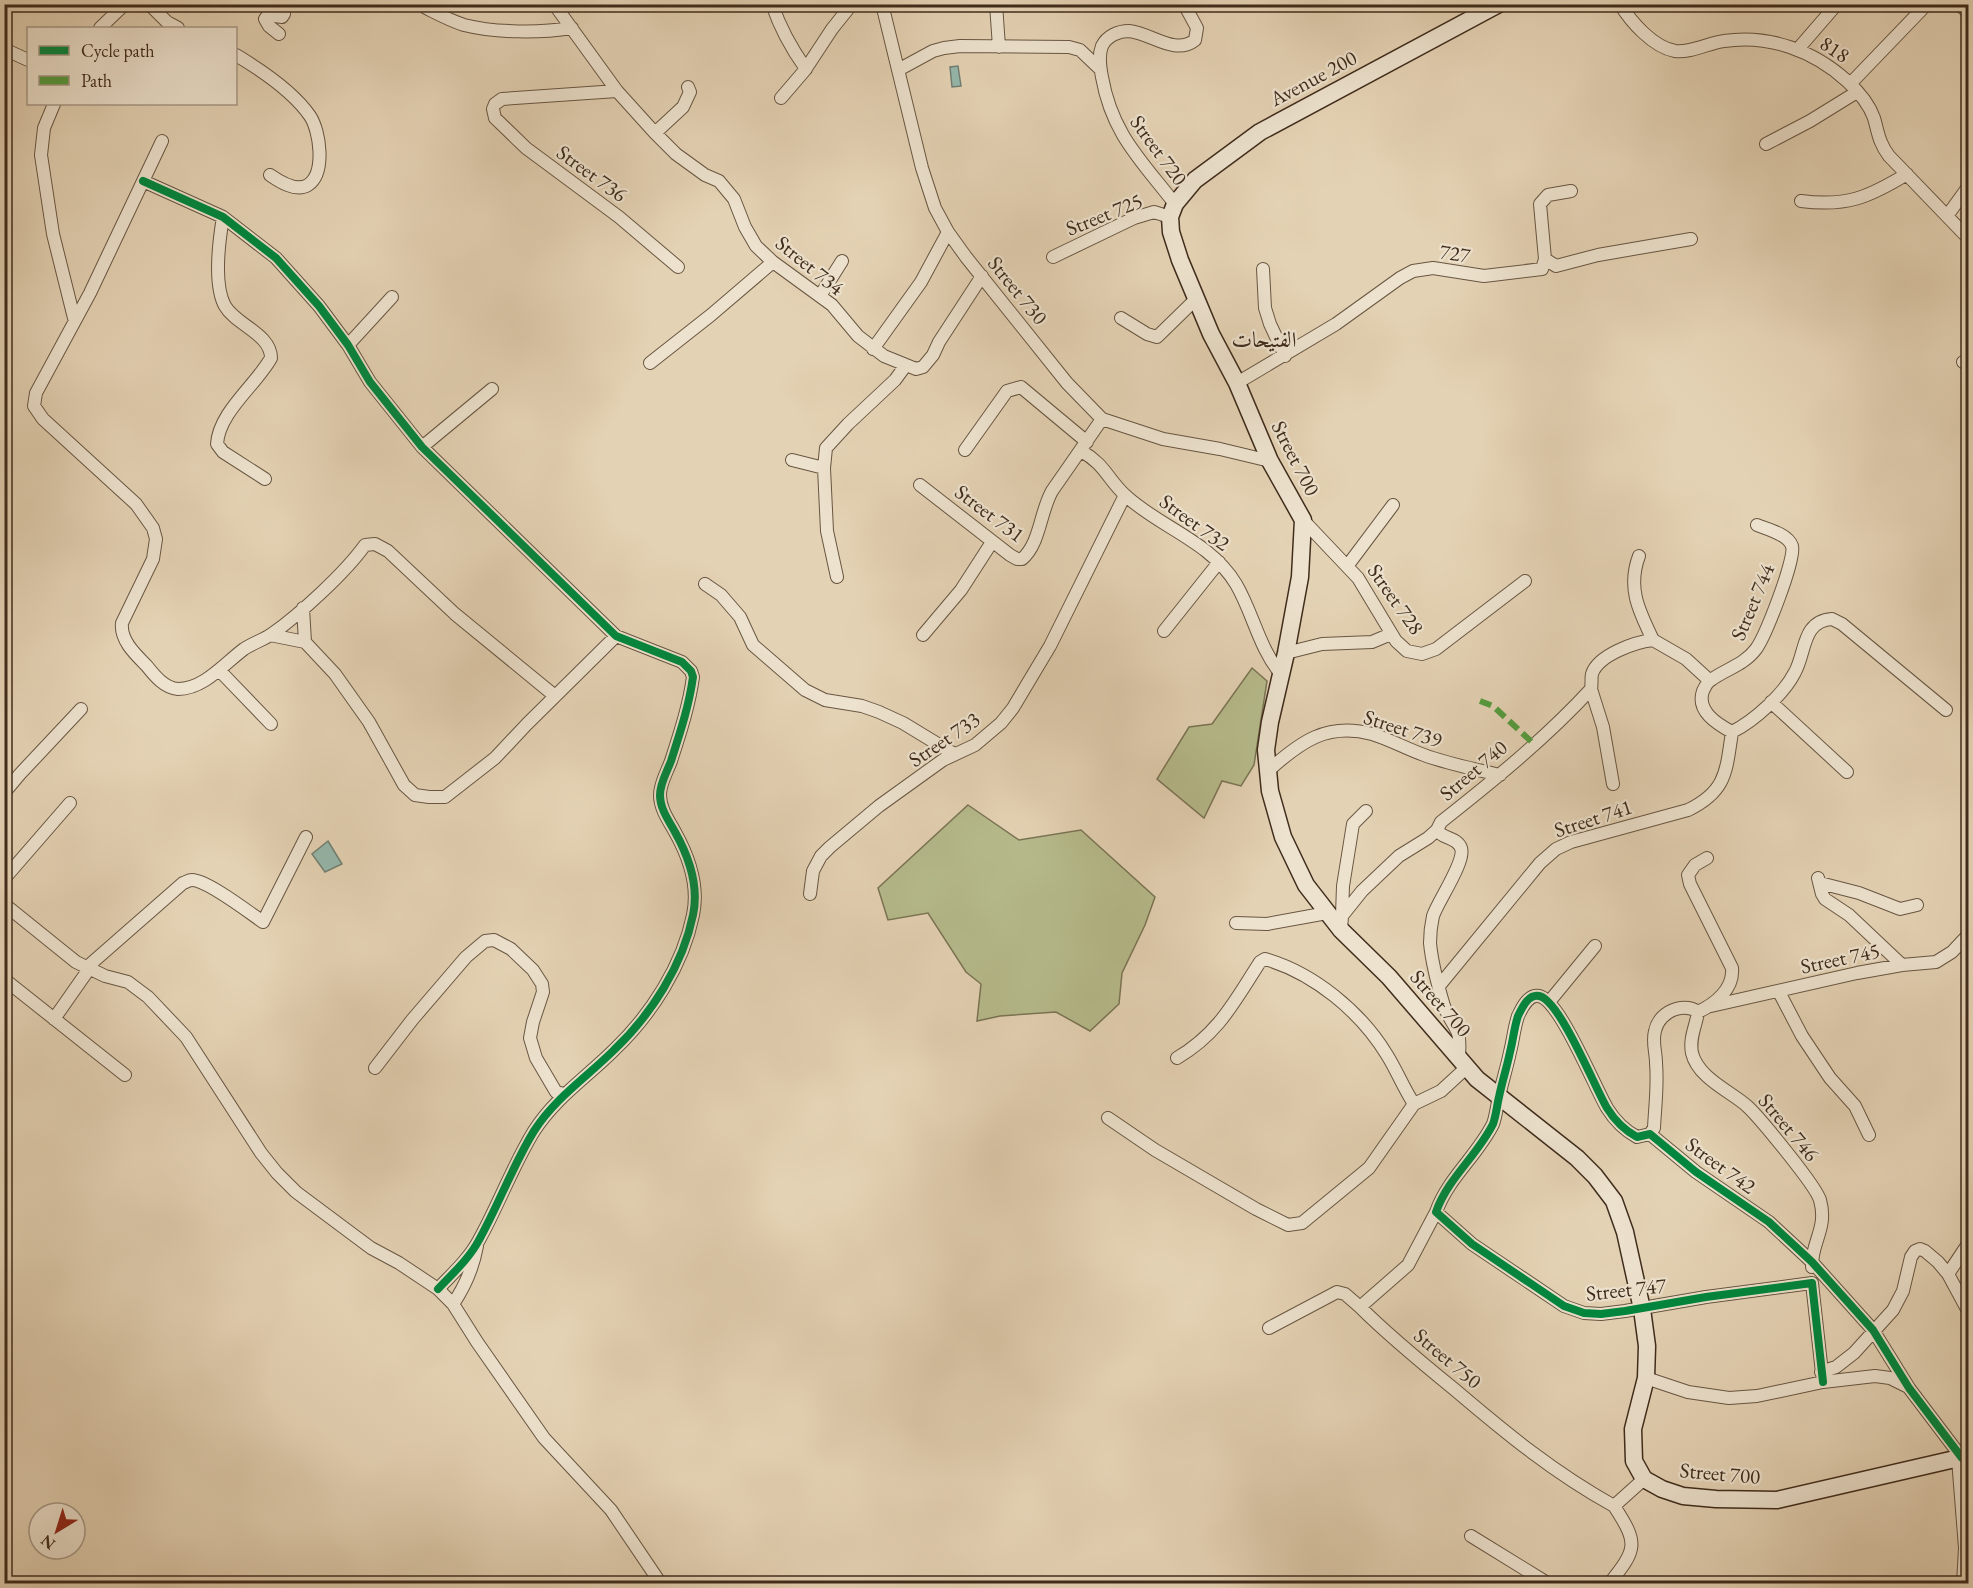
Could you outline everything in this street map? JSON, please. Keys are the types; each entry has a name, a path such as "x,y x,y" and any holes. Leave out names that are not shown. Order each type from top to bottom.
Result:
{"main road":[{"name":"Avenue 200","path":"1172,211 1195,180 1260,132 1499,4"},
{"name":"Street 700","path":"1172,211 1171,232 1211,334 1237,383 1270,461 1303,520 1300,576 1266,750 1270,791 1283,837 1306,885 1477,1079 1577,1158 1595,1176 1614,1201 1625,1232 1642,1308 1647,1346 1646,1378 1633,1429 1634,1461 1644,1479 1662,1489 1683,1496 1777,1500 1963,1458"}],"street":[{"path":"101,27 125,4"},
{"path":"149,4 167,22 176,27"},
{"path":"274,4 284,14 282,17 268,15 265,19 268,26 279,34"},
{"name":"Street 734","path":"554,4 617,91 655,134 676,154 705,176 718,181 734,199 745,227 756,246 773,262 832,305 858,336 873,349 906,365"},
{"path":"772,4 791,47 806,69"},
{"path":"781,98 806,69 832,29 852,4"},
{"name":"Street 730","path":"882,4 922,168 935,208 948,232 1067,383 1102,419 1163,439 1270,461"},
{"path":"996,4 999,46"},
{"name":"Street 720","path":"1172,211 1115,124 1107,101 1099,57 1105,41 1121,32 1139,33 1175,46 1189,45 1194,40 1197,28 1184,4"},
{"name":"818","path":"1620,4 1639,29 1664,47 1675,51 1724,41 1762,42 1798,49 1827,66 1854,88 1868,105 1882,146 1968,238"},
{"path":"1798,49 1837,4"},
{"path":"1766,144 1810,121 1854,88 1927,4"},
{"path":"1958,4 1968,12"},
{"path":"426,8 453,21 489,29 533,31 572,28"},
{"path":"898,70 939,50 960,46 1069,47 1080,50 1100,69"},
{"path":"4,49 27,60"},
{"path":"237,56 294,98 310,117 318,135 318,162 313,180 309,185 291,186 270,175"},
{"path":"655,134 683,107 690,92 688,87"},
{"name":"Street 736","path":"617,91 510,98 498,101 493,109 495,118 526,148 619,217 678,267"},
{"path":"54,105 44,128 41,155 53,234 74,318"},
{"path":"162,141 90,293 74,318 43,378 36,393 34,406 43,419 136,504 153,528 156,539 153,559 124,617 121,631 129,645 160,681 171,688 179,689 198,684 247,647 270,635 303,609 365,545 375,544 388,551 455,614 555,696"},
{"path":"1801,201 1827,205 1868,196 1907,174"},
{"path":"143,182 223,217 249,235 282,265 319,306 348,345 370,382 422,447 616,636 682,662 691,670 693,677 684,720 669,768 660,786 661,805 687,857 694,881 696,902 686,941 655,1003 615,1050 564,1094 535,1130 478,1242 438,1289"},
{"path":"1947,216 1968,187"},
{"path":"1545,260 1540,204 1548,195 1571,191"},
{"name":"Street 725","path":"1053,257 1134,218 1154,212 1172,211"},
{"path":"223,217 219,251 220,282 224,302 236,318 269,347 272,357 256,382 221,424 217,444 223,452 265,479"},
{"path":"873,349 921,282 948,232"},
{"name":"727","path":"1237,383 1286,356 1413,271 1433,268 1475,275 1492,275 1542,269 1545,260 1556,266 1598,255 1690,239"},
{"path":"820,296 842,261"},
{"path":"650,363 773,262"},
{"path":"1263,269 1265,308 1270,324 1286,356"},
{"path":"837,577 827,531 824,468 826,448 882,394 906,365 916,369 923,368 982,276"},
{"path":"66,281 90,293"},
{"path":"348,345 392,297"},
{"path":"1121,318 1147,334 1157,337 1197,298"},
{"name":"Street 732","path":"965,450 1007,391 1021,387 1084,447 1125,495 1188,537 1219,562 1236,585 1265,652 1281,674"},
{"path":"422,447 492,389"},
{"name":"Street 731","path":"920,485 992,542 1017,559 1022,559 1035,538 1047,500 1102,419"},
{"path":"792,460 824,468"},
{"name":"Street 733","path":"810,894 813,871 821,856 830,847 879,806 954,754 975,745 1001,723 1013,708 1050,646 1125,495"},
{"path":"1348,565 1393,505"},
{"name":"Street 728","path":"1303,520 1359,578 1391,634 1407,651 1422,654 1436,649 1525,581"},
{"name":"Street 744","path":"1709,680 1737,666 1757,648 1787,575 1792,556 1792,546 1789,540 1757,525"},
{"path":"923,635 961,590 992,542"},
{"path":"1639,556 1634,568 1636,606 1653,640 1686,659 1709,680 1704,690 1702,704 1711,718 1720,726 1732,732 1760,713 1796,671 1806,638 1812,628 1820,622 1832,619 1842,624 1946,710"},
{"path":"1164,631 1219,562"},
{"path":"705,584 721,595 740,617 753,645 811,694 879,712 903,723 954,754"},
{"path":"303,609 305,642"},
{"path":"1286,653 1322,644 1372,642 1391,634"},
{"path":"270,635 305,642 351,696 369,722 404,785 415,795 429,797 445,796 495,758 616,636"},
{"name":"Street 740","path":"1463,1063 1460,1041 1445,1008 1439,986 1430,933 1433,917 1462,855 1457,843 1437,830 1441,822 1500,775 1591,689 1592,673 1604,658 1643,641 1653,640"},
{"path":"219,670 271,724"},
{"path":"1591,689 1603,727 1612,784"},
{"path":"1771,702 1847,771"},
{"path":"4,793 81,709"},
{"name":"Street 739","path":"1268,771 1312,737 1326,732 1341,731 1372,734 1439,761 1500,775"},
{"name":"Street 741","path":"1439,986 1529,875 1556,849 1571,842 1688,810 1704,802 1723,779 1732,732"},
{"path":"4,879 70,803"},
{"path":"1337,920 1353,824 1366,811"},
{"path":"1236,923 1267,924 1337,920 1362,891 1399,856 1437,830"},
{"path":"54,1019 88,968 183,883 191,880 201,883 220,893 262,922 306,837"},
{"path":"1650,1134 1654,1128 1655,1029 1665,1015 1673,1010 1691,1008 1698,1012 1711,1006 1726,990 1732,974 1725,954 1690,884 1688,875 1695,865 1707,858"},
{"path":"1902,965 1848,915 1825,899 1819,880 1900,909 1917,904"},
{"path":"4,904 67,956 88,968 128,982 159,1007 198,1055 231,1108 277,1173 296,1192 371,1248 399,1263 438,1289 453,1304 538,1430 611,1510 660,1584"},
{"name":"Street 745","path":"1711,1006 1824,980 1902,965 1930,963 1953,952 1968,935"},
{"path":"375,1068 412,1020 466,957 485,941 494,940 511,949 533,970 542,984 543,992 530,1038 536,1058 556,1092 564,1094"},
{"path":"1360,1307 1408,1265 1445,1192 1479,1147 1494,1122 1518,1017 1528,999 1532,996 1539,996 1549,1002 1595,946"},
{"path":"1177,1058 1195,1047 1218,1025 1260,962 1265,959 1320,986 1358,1018 1388,1056 1414,1104"},
{"path":"4,979 125,1075"},
{"path":"1779,992 1802,1036 1830,1078 1855,1106 1869,1135"},
{"name":"Street 742","path":"1549,1002 1575,1045 1610,1113 1621,1126 1637,1137 1650,1134 1696,1172 1769,1222 1812,1262 1873,1330 1909,1388 1963,1458"},
{"name":"Street 746","path":"1698,1012 1691,1044 1693,1055 1699,1066 1758,1118 1819,1197 1823,1221 1812,1262 1812,1283"},
{"path":"1108,1118 1155,1150 1256,1209 1291,1226 1302,1223 1369,1168 1414,1104 1441,1091 1463,1063"},
{"path":"550,1079 565,1085 576,1083"},
{"name":"Street 747","path":"1436,1212 1472,1244 1571,1310 1593,1314 1812,1283"},
{"path":"453,1304 465,1287 473,1267 478,1242"},
{"path":"1948,1274 1968,1244"},
{"path":"1822,1377 1854,1353 1893,1311 1903,1291 1911,1257 1915,1251 1920,1249 1925,1251 1948,1274 1968,1311"},
{"path":"1812,1283 1822,1377"},
{"name":"Street 750","path":"1269,1328 1337,1292 1345,1294 1518,1443 1552,1469 1614,1506 1629,1531 1632,1546 1630,1556 1624,1566 1609,1584"},
{"path":"1646,1378 1688,1392 1729,1398 1757,1396 1822,1377 1875,1376 1890,1378 1909,1388"},
{"path":"1963,1458 1966,1548 1963,1584"},
{"path":"1614,1506 1644,1479"},
{"path":"1471,1536 1549,1584"}],"green space":[{"path":"1252,668 1267,681 1254,765 1241,786 1222,781 1204,818 1157,779 1189,727 1212,724"},
{"path":"968,805 1019,840 1081,830 1155,897 1145,925 1122,973 1119,1004 1090,1031 1056,1012 1000,1016 977,1021 981,984 966,972 928,913 888,920 878,888"}],"water":[{"path":"958,66 961,86 952,87 950,67"},
{"path":"328,841 342,864 325,872 312,854"}],"marked path":[{"path":"1480,701 1493,706 1534,744"}],"cycle path":[{"path":"143,181 223,217 276,258 319,306 348,345 370,382 422,447 616,636 682,662 691,671 693,677 684,719 660,791 663,810 685,852 694,883 695,904 682,952 664,988 641,1021 542,1119 519,1157 475,1247 438,1289"},
{"path":"1823,1382 1812,1283 1706,1297 1625,1311 1601,1314 1584,1313 1564,1306 1472,1244 1436,1212 1448,1188 1493,1124 1518,1016 1529,999 1539,996 1557,1012 1607,1108 1620,1125 1637,1137 1650,1134 1696,1172 1769,1222 1812,1262 1873,1330 1909,1388 1962,1458"}],"district":[{"name":"الفتيحات","path":"1264,339"}]}
